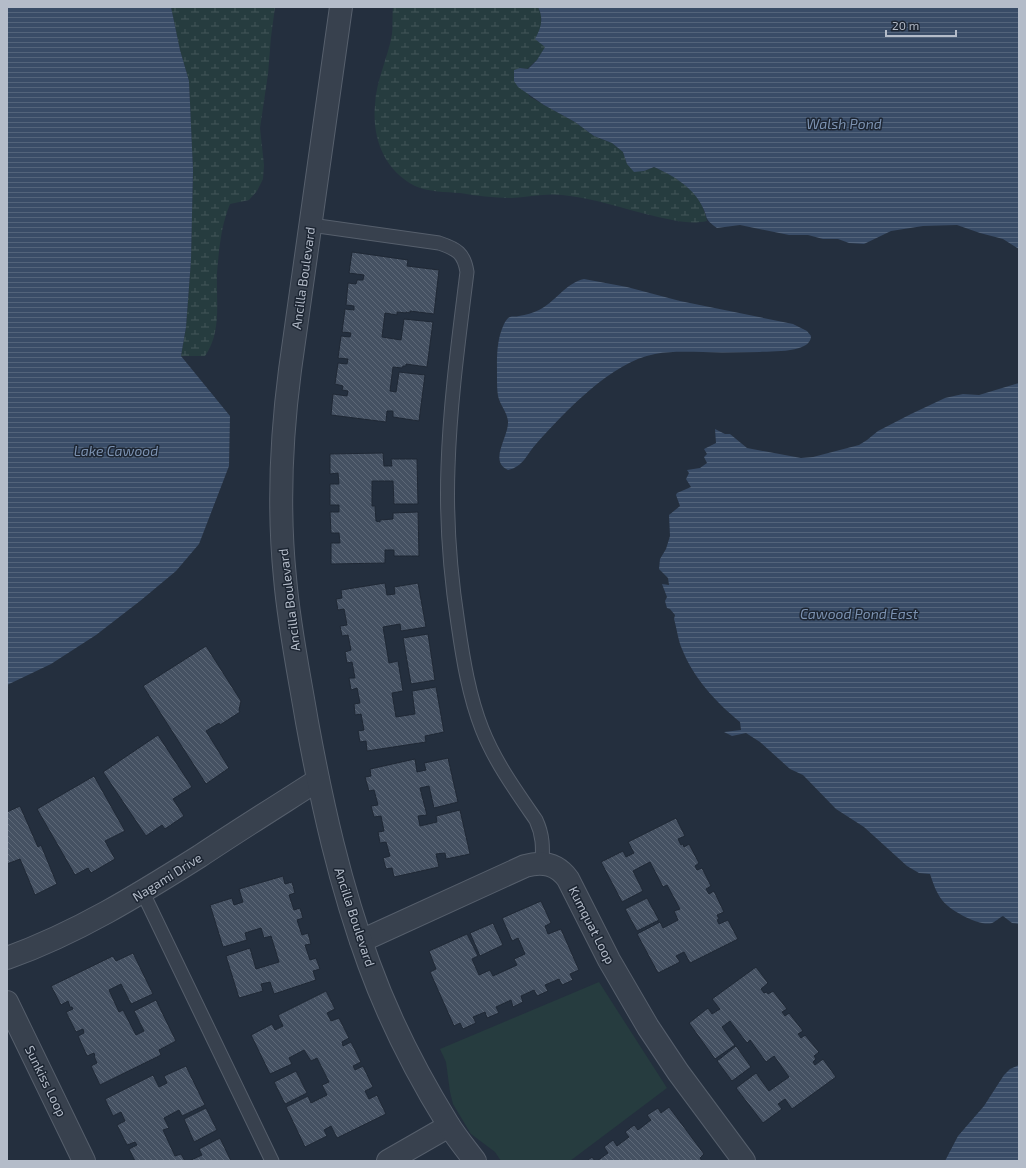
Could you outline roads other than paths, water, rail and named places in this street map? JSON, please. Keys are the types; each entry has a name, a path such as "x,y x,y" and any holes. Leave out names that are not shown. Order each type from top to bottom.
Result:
{"street":[{"name":"Ancilla Boulevard","path":"340,7 282,438 280,488 288,606 318,780 338,864 369,965 389,1013 422,1077 449,1126 475,1161"},
{"name":"Nagami Drive","path":"7,958 80,927 143,892 318,780"},
{"name":"Kumquat Loop","path":"361,941 525,866 534,863 550,864 557,868 563,872 568,879 609,960 648,1027 678,1072 744,1161"},
{"name":"Sunkiss Loop","path":"7,1002 84,1161"},
{"path":"388,1161 449,1126"}],"lane":[{"path":"310,225 439,243 452,247 461,253 466,263 467,272 452,396 448,467 448,512 452,584 461,645 473,704 483,731 501,769 540,828 543,844 542,864"},
{"path":"143,892 272,1161"}],"water":[{"name":"Lake Cawood","path":"7,7 171,7 180,50 189,81 193,170 191,260 186,327 181,356 230,416 229,466 199,544 176,571 96,635 51,664 7,685"},
{"name":"Walsh Pond","path":"538,7 1019,7 1019,249 1003,239 957,225 923,226 891,231 864,244 849,243 838,239 823,239 808,235 789,235 740,225 717,228 708,220 698,199 688,187 681,182 654,167 644,171 634,172 627,164 623,152 612,143 594,136 575,122 544,105 518,87 514,81 514,70 520,68 528,69 537,60 545,47 535,39 541,23 541,16"},
{"path":"584,279 627,287 680,301 793,324 807,331 811,338 807,344 803,346 785,351 673,352 655,354 638,359 622,367 590,390 548,431 521,463 508,470 502,466 499,455 508,421 499,399 497,389 497,364 501,330 507,319 534,312 545,307 566,288"},
{"name":"Cawood Pond East","path":"1019,383 1019,924 1012,923 1003,916 992,923 987,924 965,917 946,904 940,897 930,874 919,873 907,866 864,827 836,809 803,775 790,769 760,742 746,733 732,736 724,732 741,730 740,722 706,689 687,660 679,642 674,619 675,615 670,609 667,608 665,601 667,597 662,584 669,585 668,578 659,569 660,559 666,549 670,536 669,515 680,506 676,495 677,493 691,487 686,479 689,473 687,470 700,468 707,463 704,457 707,454 704,449 716,443 715,429 725,434 730,434 747,448 801,458 813,457 859,445 878,431 945,398 963,394 979,395"},
{"path":"1019,1065 1019,1161 945,1161 958,1136 984,1106 1004,1075 1010,1069"}]}
